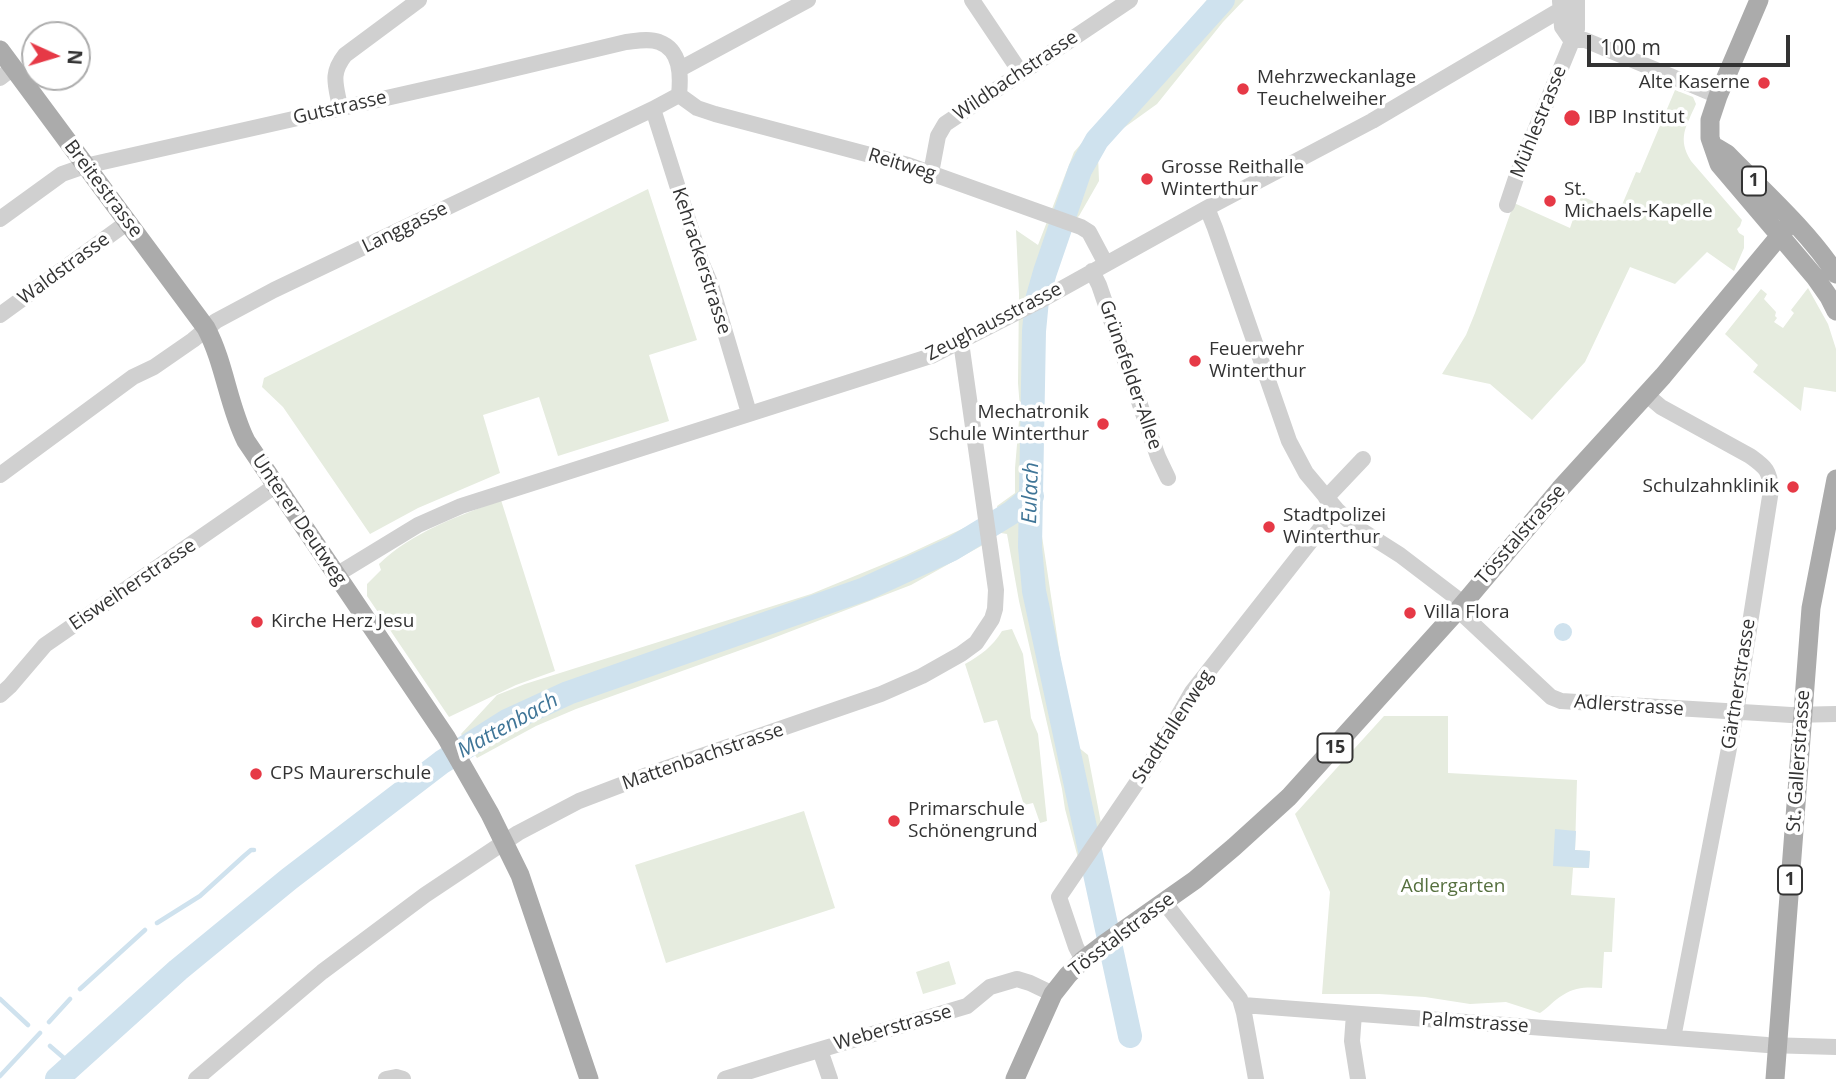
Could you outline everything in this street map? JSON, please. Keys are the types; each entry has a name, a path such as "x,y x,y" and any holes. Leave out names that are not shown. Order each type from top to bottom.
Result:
{"main road":[{"name":"1","path":"1759,0 1718,96 1710,120 1710,138 1712,145 1727,154 1787,228 1836,311"},
{"name":"Breitestrasse","path":"0,50 7,73 86,166 206,328"},
{"name":"1","path":"1787,228 1815,246 1836,274"},
{"name":"Tösstalstrasse","path":"1015,1079 1053,994 1068,975 1083,960 1195,880 1289,797 1460,606 1560,489 1647,395 1787,228"},
{"name":"Unterer Deutweg","path":"206,328 214,342 238,426 246,441 446,737 505,842 540,931 589,1079"},
{"name":"St. Gallerstrasse","path":"1775,1079 1811,608 1836,479"},
{"name":"St. Gallerstrasse","path":"1826,528 1836,501"}],"street":[{"path":"340,107 335,79 337,65 345,55 419,0"},
{"path":"679,95 680,69 808,0"},
{"path":"972,0 1021,73"},
{"name":"Wildbachstrasse","path":"931,173 938,136 945,124 1130,0"},
{"name":"Zeughausstrasse","path":"336,575 418,525 461,506 931,356 1045,298 1372,121 1561,5 1577,0"},
{"name":"Mühlestrasse","path":"1507,205 1577,29 1577,0"},
{"name":"Mühlestrasse","path":"1561,5 1562,27 1572,40"},
{"path":"1572,40 1585,40 1718,96"},
{"name":"Gutstrasse","path":"0,219 62,174 86,166 626,42 660,42 673,52 680,69"},
{"name":"Langgasse","path":"0,475 133,377 154,367 216,321 274,290 679,95"},
{"name":"Reitweg","path":"679,95 696,107 715,114 892,160 1081,227 1089,232 1099,267"},
{"name":"Kehrackerstrasse","path":"653,109 711,285 749,413"},
{"name":"Adlerstrasse","path":"1207,208 1289,441 1306,473 1331,504 1356,527 1432,578 1551,697 1561,701 1736,712 1836,714"},
{"name":"Waldstrasse","path":"0,315 128,222"},
{"name":"Grünefelder-Allee","path":"1099,267 1099,285 1158,457 1168,478"},
{"name":"Mattenbachstrasse","path":"196,1079 322,972 425,895 543,818 655,772 881,694 922,676 976,643 988,628 995,609 996,590 961,342"},
{"name":"Gärtnerstrasse","path":"1647,395 1661,407 1751,456 1768,470 1771,490 1736,712 1673,1038"},
{"path":"1331,504 1363,459"},
{"name":"Eisweiherstrasse","path":"0,695 45,645 275,486"},
{"name":"Stadtfallenweg","path":"1083,960 1059,897 1155,756 1192,692 1328,519 1331,504"},
{"path":"1164,902 1243,1005 1256,1079"},
{"name":"Weberstrasse","path":"725,1079 759,1074 820,1050 967,1006 990,987 1017,979 1053,994"},
{"name":"Palmstrasse","path":"1243,1005 1778,1046 1836,1047"},
{"path":"1354,1014 1352,1041 1358,1079"},
{"path":"820,1050 830,1079"},
{"path":"386,1079 403,1079"}],"green space":[{"path":"1207,0 1244,0 1157,104 1107,140 1098,155 1099,181 1079,216 1070,223 1045,298 1040,523 1064,682 1078,747 1088,755 1101,823 1078,858 1019,601 1007,534 1001,533 997,506 1015,493 1020,409 1016,230 1038,245 1074,152"},
{"path":"1675,90 1693,97 1696,104 1684,139 1684,146 1691,161 1742,220 1737,229 1744,236 1744,248 1734,271 1707,252 1675,284 1630,267 1585,362 1532,420 1490,384 1442,374 1466,335 1514,203 1570,228 1581,196 1619,212 1636,172 1640,173"},
{"path":"648,189 697,340 649,355 669,421 558,456 539,397 483,415 500,473 418,508 370,534 283,407 262,387 264,378"},
{"path":"1808,288 1828,324 1836,349 1836,392 1804,387 1801,411 1753,372 1758,365 1725,334 1761,289 1767,294 1764,299 1776,312 1777,318 1774,322 1783,328 1794,313 1791,310"},
{"path":"501,500 555,671 516,685 449,717 367,596 367,584 381,570 379,564 406,543 437,526"},
{"path":"979,521 983,545 911,585 576,709 536,726 477,758 461,734 497,695 811,594"},
{"path":"1012,629 1023,654 1031,718 1038,734 1047,821 1040,823 1033,803 1024,805 997,720 984,723 965,664 986,650 1002,631"},
{"name":"Adlergarten","path":"1384,716 1448,716 1448,773 1577,780 1575,850 1590,851 1589,868 1573,868 1571,895 1615,898 1612,952 1604,952 1602,988 1572,990 1540,1013 1506,1002 1470,1004 1425,997 1322,994 1330,892 1295,814"},
{"path":"804,811 835,908 666,963 635,865"},
{"path":"949,961 956,984 923,994 916,972"}],"water":[{"path":"1563,623 1569,626 1572,632 1569,638 1563,641 1557,638 1554,632 1557,626"},
{"path":"1555,829 1576,831 1575,850 1590,851 1589,868 1553,866"}],"waterway":[{"name":"Eulach","path":"1130,1036 1034,591 1030,547 1034,331 1037,300 1045,272 1080,170 1097,140 1223,0"},
{"name":"Mattenbach","path":"57,1079 178,970 289,879 442,762 507,721 568,693 865,589 952,549 1011,513 1032,496"},
{"path":"157,923 200,896 254,850"},
{"path":"80,989 145,930"},
{"path":"0,999 28,1025"},
{"path":"49,1022 70,999"},
{"path":"0,1076 40,1033"},
{"path":"50,1046 72,1065"}],"place":[{"name":"Alte Kaserne","path":"1764,83"},
{"name":"Mehrzweckanlage Teuchelweiher","path":"1243,89"},
{"name":"IBP Institut","path":"1572,118"},
{"name":"Grosse Reithalle Winterthur","path":"1147,179"},
{"name":"St. Michaels-Kapelle","path":"1550,201"},
{"name":"Feuerwehr Winterthur","path":"1195,361"},
{"name":"Mechatronik Schule Winterthur","path":"1103,424"},
{"name":"Schulzahnklinik","path":"1793,487"},
{"name":"Stadtpolizei Winterthur","path":"1269,527"},
{"name":"Villa Flora","path":"1410,613"},
{"name":"Kirche Herz Jesu","path":"257,622"},
{"name":"CPS Maurerschule","path":"256,774"},
{"name":"Primarschule Schönengrund","path":"894,821"}]}
